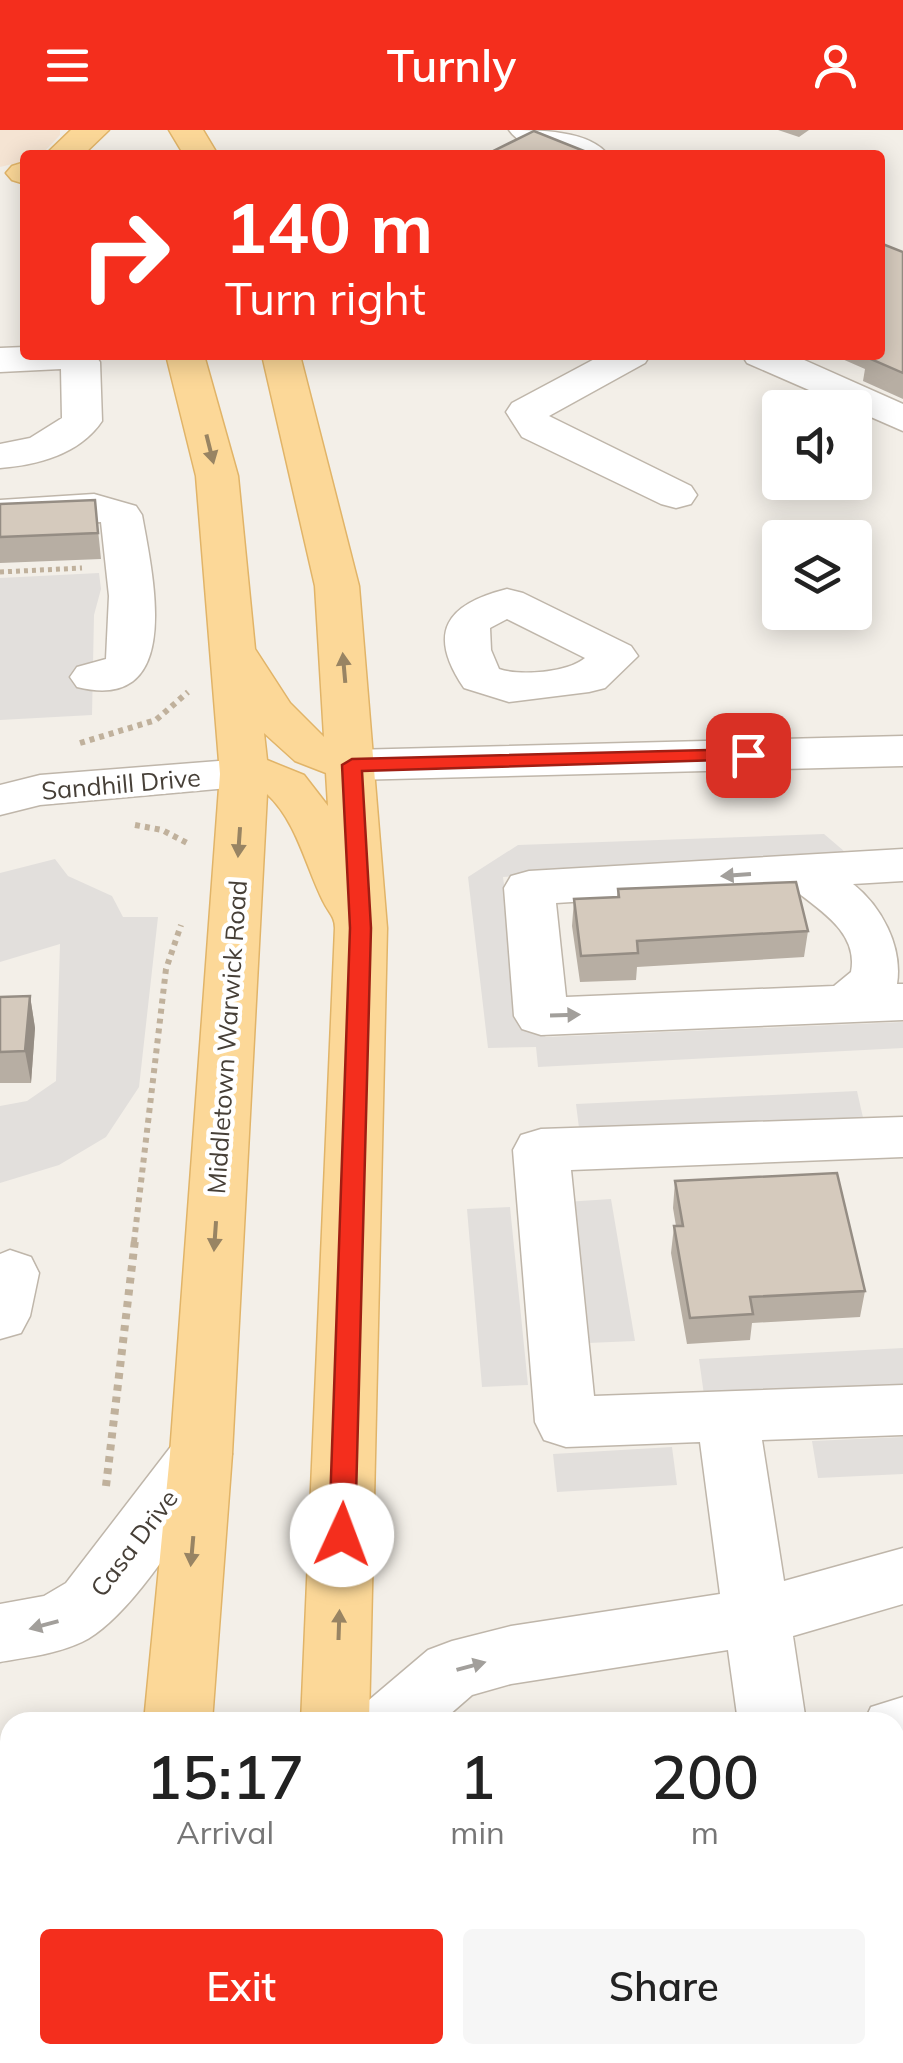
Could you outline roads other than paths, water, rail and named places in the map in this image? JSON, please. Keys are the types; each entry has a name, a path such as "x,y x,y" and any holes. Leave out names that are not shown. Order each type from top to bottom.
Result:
{"main road":[{"path":"68,150 92,130"},
{"name":"Middletown Warwick Road","path":"179,1712 201,1454 244,774 217,476 187,360"},
{"path":"282,360 337,586 361,928 335,1712"},
{"path":"232,647 278,723 300,745 328,761 352,765"},
{"path":"244,774 271,775 287,784 305,808 361,928"}],"street":[{"path":"526,130 578,150"},
{"path":"0,456 24,454 64,438 82,421 80,362 73,360"},
{"path":"622,360 526,412 536,428 676,495"},
{"path":"772,360 903,419"},
{"path":"0,513 94,507 121,514 113,601 130,654 125,668 112,676 93,678"},
{"path":"507,602 616,656 589,678 510,688 480,678 466,650 464,634 470,620 507,602"},
{"path":"352,765 903,750"},
{"name":"Sandhill Drive","path":"0,800 40,790 244,774"},
{"path":"802,871 868,929 880,952 882,987 541,1016 529,888 802,871 903,865"},
{"path":"802,871 903,905"},
{"path":"903,1137 540,1150 566,1422 903,1410"},
{"path":"727,1416 771,1712"},
{"name":"Casa Drive","path":"0,1634 58,1622 90,1603 201,1454"},
{"path":"405,1712 452,1671 510,1654 757,1617 903,1576"}]}
